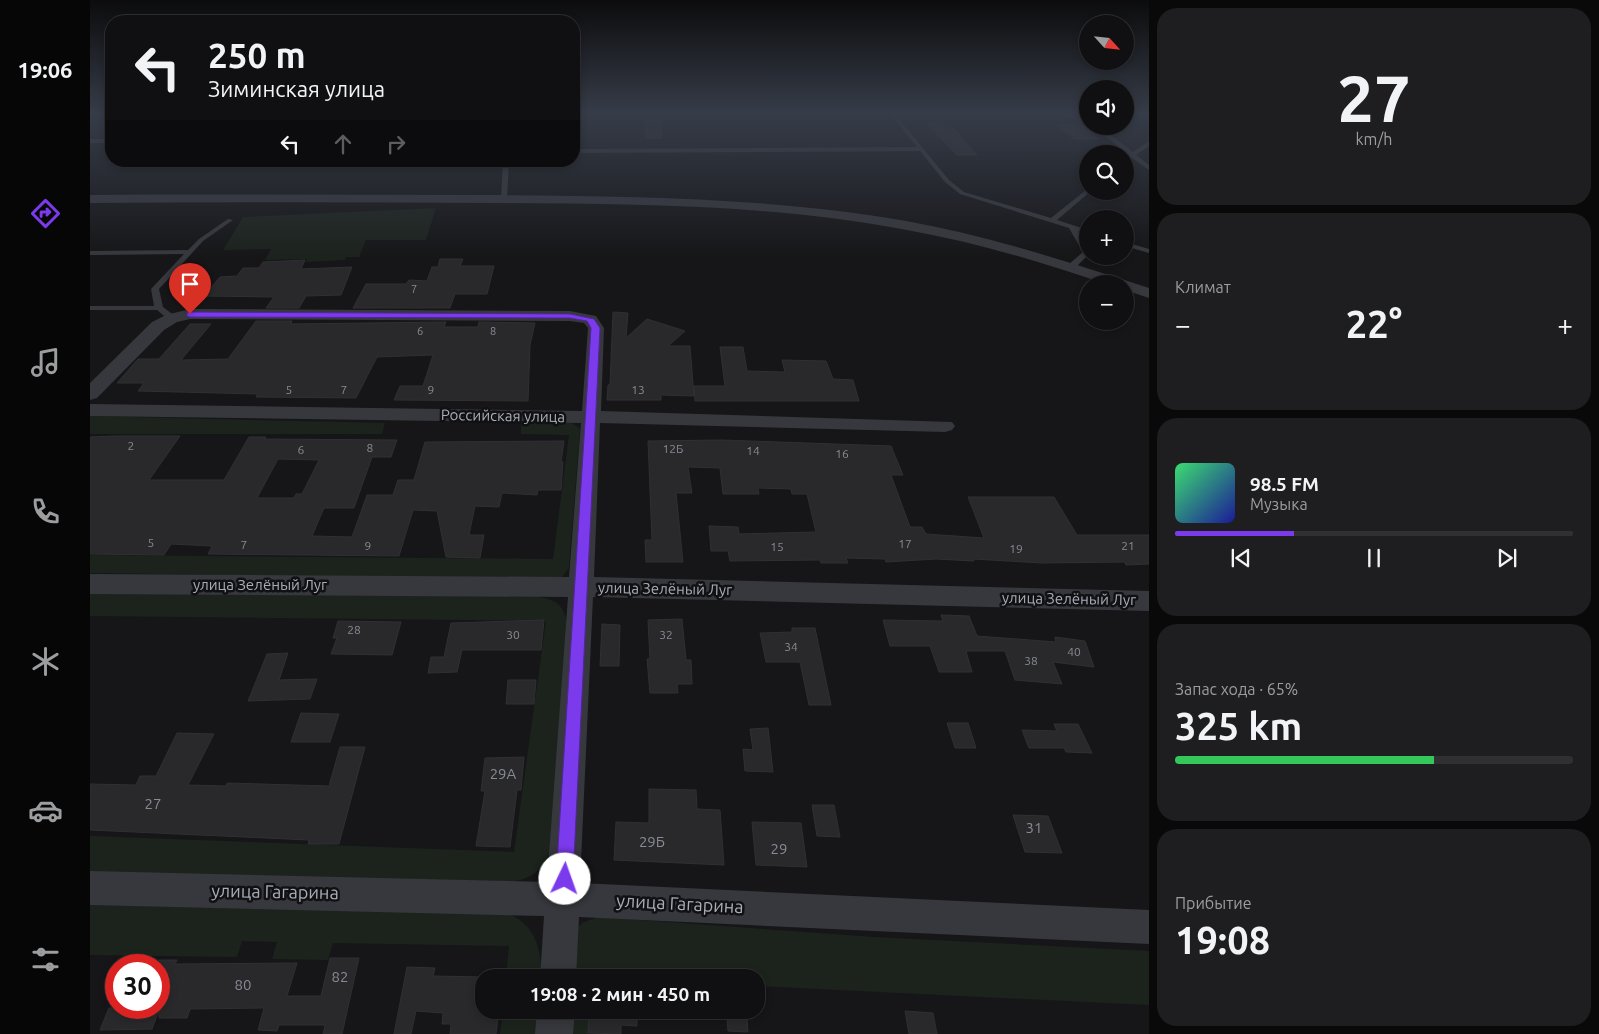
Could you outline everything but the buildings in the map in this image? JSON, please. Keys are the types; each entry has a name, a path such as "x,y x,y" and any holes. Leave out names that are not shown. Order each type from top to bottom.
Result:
{"street":[{"path":"90,198 504,199 717,204 874,220 952,235 1096,275"},
{"path":"1134,288 1149,293"},
{"path":"90,394 158,326 166,313 570,316 590,319 596,328 559,969"},
{"name":"Российская улица","path":"90,410 590,417 945,426"},
{"name":"улица Зелёный Луг","path":"90,584 581,587 1149,601"},
{"name":"улица Гагарина","path":"90,888 564,899 1149,927"},
{"path":"554,1034 555,1019"}],"lane":[{"path":"932,162 947,181 962,193 1079,230"},
{"path":"504,199 506,167"},
{"path":"1052,221 1079,198"},
{"path":"90,308 166,313 155,289 201,240 230,220"},
{"path":"1071,267 1087,252 1072,228"},
{"path":"1134,247 1149,251"},
{"path":"90,252 191,252"}],"shaded area":[{"path":"436,208 426,240 366,240 359,257 346,257 345,260 306,262 307,259 265,260 271,249 223,250 243,217"},
{"path":"90,416 385,423 382,434 90,434"},
{"path":"521,422 572,423 580,429 569,567 563,576 558,579 90,573 90,555 553,559 569,435 521,434"},
{"path":"90,592 536,596 556,603 562,609 567,620 550,855 536,872 526,878 515,881 90,873 90,836 514,852 546,621 90,616"},
{"path":"90,905 506,913 524,923 535,938 541,969 507,969 509,946 333,943 328,960 272,959 277,942 242,941 237,957 170,956 170,954 90,955"},
{"path":"598,917 873,937 1149,951 1149,1005 765,986 765,969 571,969 574,932 582,923"},
{"path":"502,1019 538,1019 537,1034 500,1034"},
{"path":"569,1019 589,1019 588,1034 568,1034"}],"route":[{"path":"190,314 570,316 590,319 596,328 565,879"}]}
